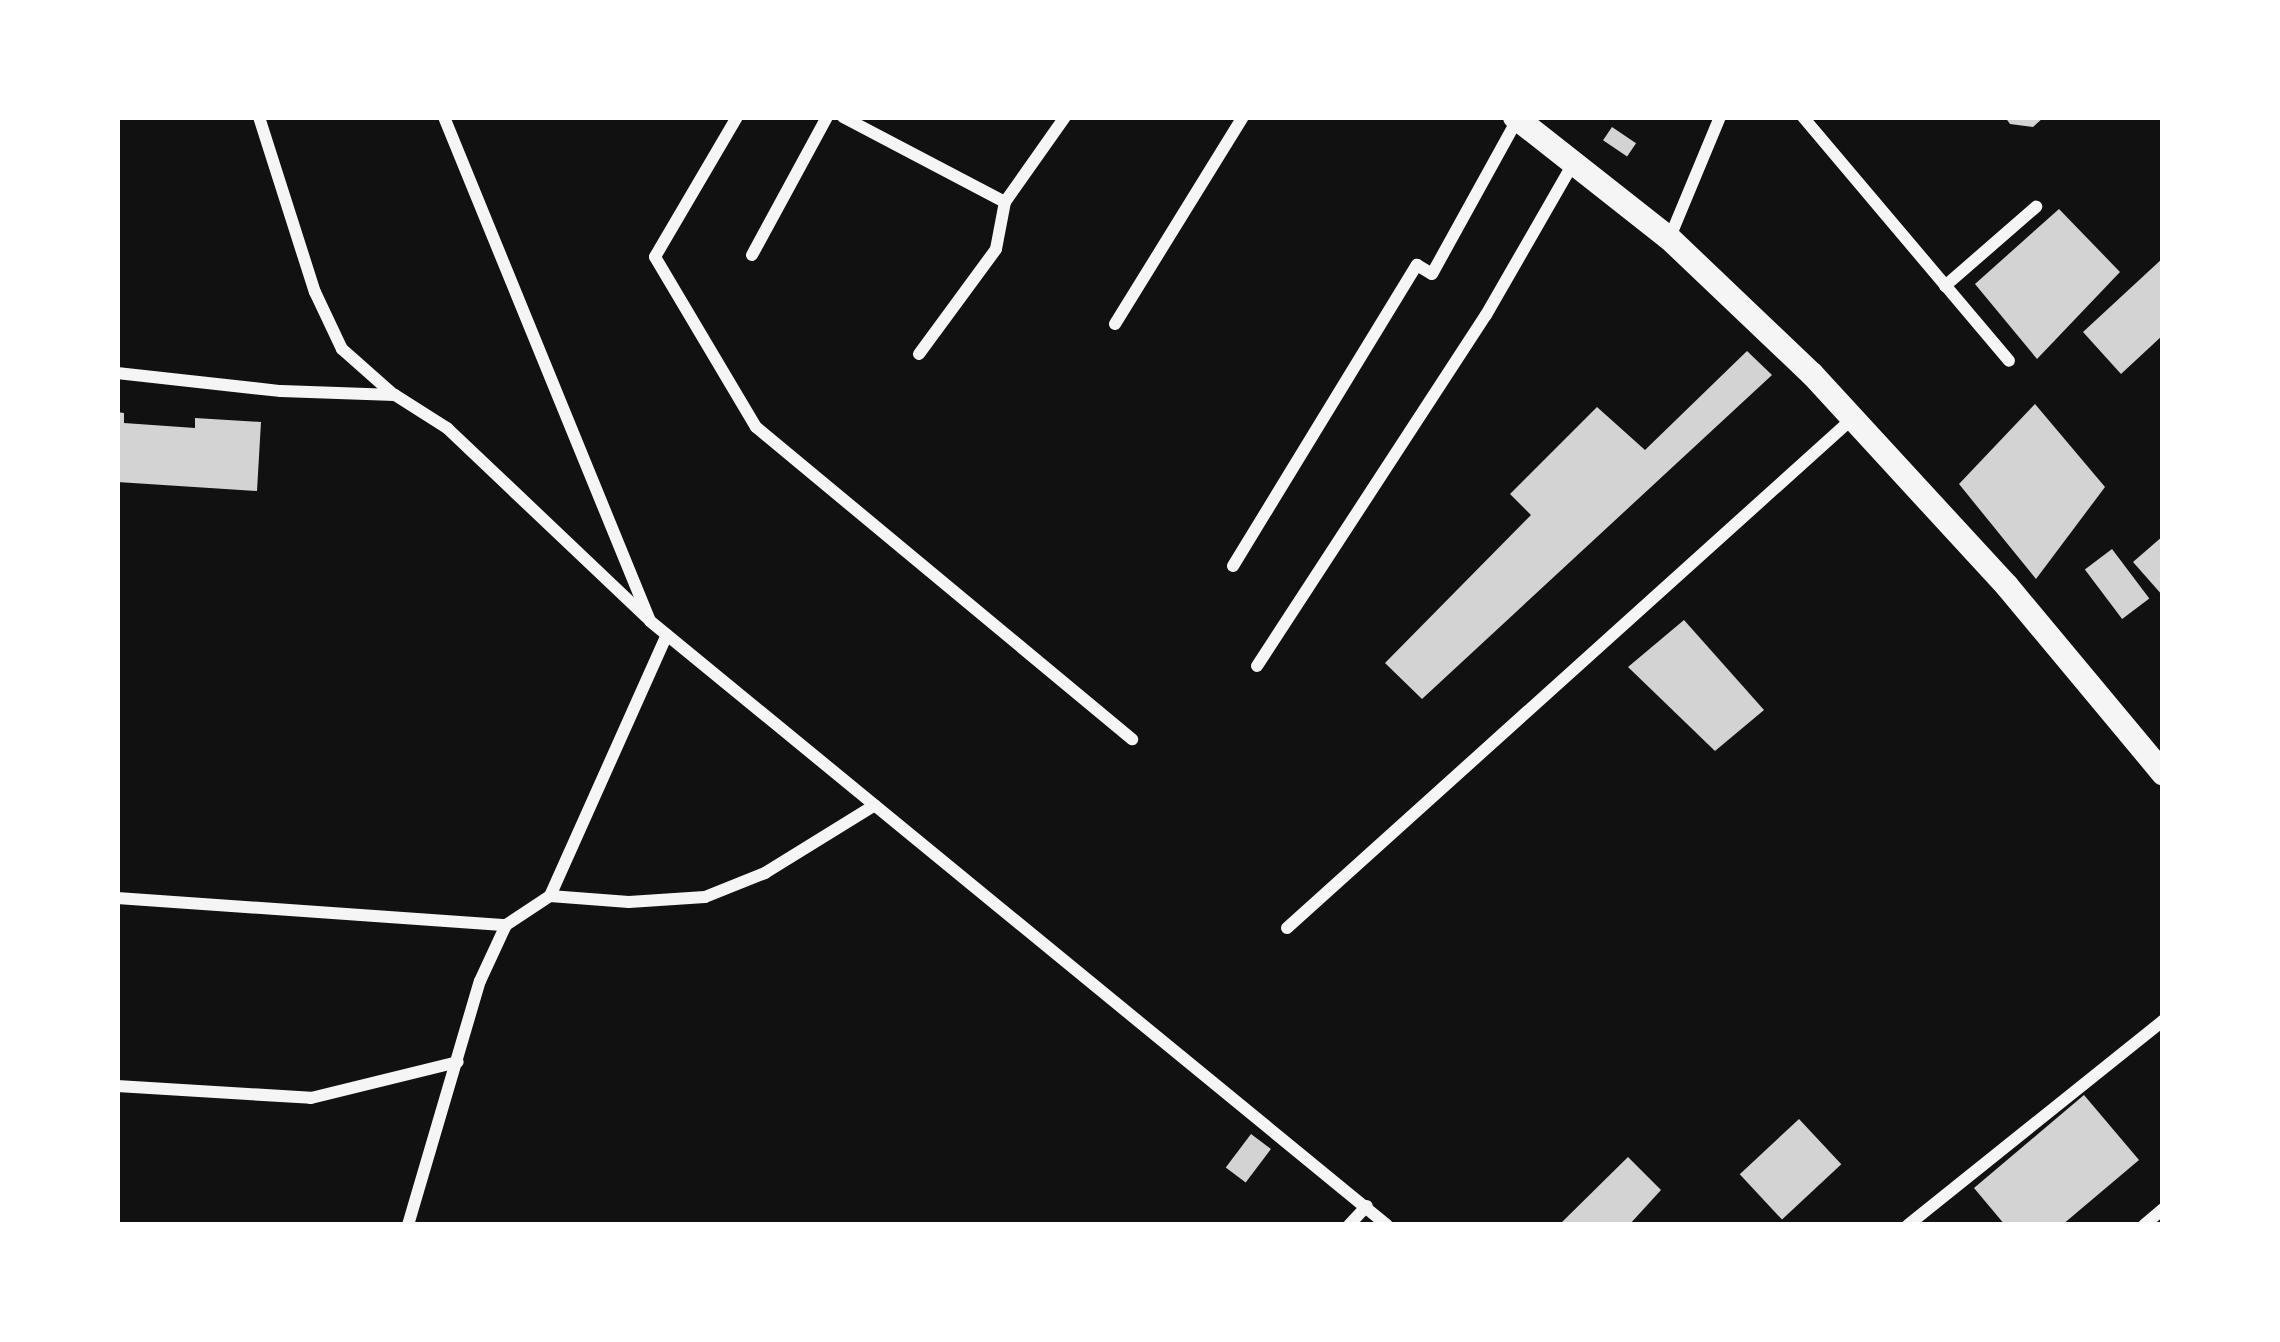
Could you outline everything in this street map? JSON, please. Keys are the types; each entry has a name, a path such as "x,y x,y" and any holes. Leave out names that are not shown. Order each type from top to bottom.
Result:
{"main road":[{"path":"1517,118 1670,238 1854,417 2006,586 2163,773"}],"street":[{"path":"259,117 314,292 342,349 395,395 448,428 650,622 1388,1225"},
{"path":"444,117 650,622"},
{"path":"737,117 655,257 756,428 1132,739"},
{"path":"752,255 827,117"},
{"path":"843,117 1005,202"},
{"path":"919,354 996,249 1005,202 1065,117"},
{"path":"1115,324 1244,117"},
{"path":"1670,238 1720,117"},
{"path":"1802,117 2009,361"},
{"path":"1233,566 1418,265 1432,274 1517,118"},
{"path":"1257,666 1486,315 1575,160"},
{"path":"1945,286 2036,206"},
{"path":"117,373 281,391 395,395"},
{"path":"1287,928 1854,417"},
{"path":"408,1225 480,981 506,926 550,896 667,635"},
{"path":"550,896 629,902 705,897 765,873 875,805"},
{"path":"117,898 506,926"},
{"path":"1908,1225 2163,1021"},
{"path":"117,1086 310,1098 458,1062"},
{"path":"1349,1225 1367,1207"},
{"path":"2144,1225 2163,1209"}],"building":[{"path":"2005,117 2044,117 2033,127 2010,124"},
{"path":"1612,127 1636,143 1627,156 1603,140"},
{"path":"2059,209 2120,272 2037,359 1975,284"},
{"path":"2163,258 2163,335 2121,374 2083,332"},
{"path":"1747,351 1772,375 1422,699 1385,663 1531,515 1510,494 1597,407 1645,450"},
{"path":"2035,404 2105,487 2036,579 1959,484"},
{"path":"117,412 124,413 124,423 195,428 195,418 261,422 257,491 117,482"},
{"path":"2163,536 2163,596 2133,562"},
{"path":"2112,549 2149,599 2122,619 2085,569"},
{"path":"1684,620 1764,710 1715,751 1628,667"},
{"path":"2084,1095 2139,1160 2062,1225 2005,1225 1974,1188"},
{"path":"1799,1119 1841,1164 1782,1220 1740,1174"},
{"path":"1251,1134 1271,1149 1246,1183 1226,1168"},
{"path":"1628,1157 1661,1190 1629,1225 1559,1225"}]}
